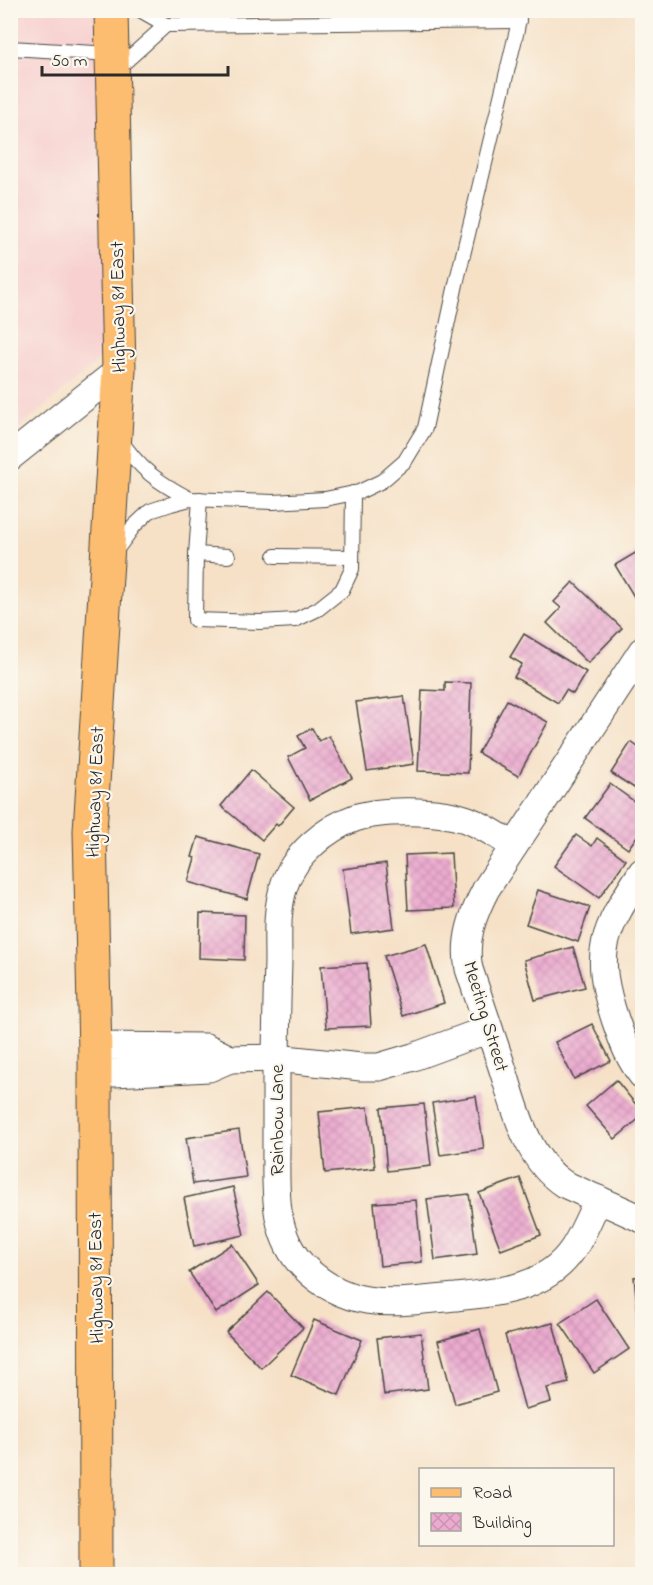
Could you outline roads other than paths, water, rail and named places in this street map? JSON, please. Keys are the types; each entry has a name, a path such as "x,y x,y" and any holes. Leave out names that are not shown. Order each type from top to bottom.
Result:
{"main road":[{"name":"Highway 81 East","path":"96,1575 95,1060 90,831 119,370 111,10"}],"street":[{"path":"10,458 119,370"},
{"name":"Meeting Street","path":"642,651 481,897 467,942 469,969 521,1124 535,1153 558,1180 642,1219"},
{"name":"Rainbow Lane","path":"514,846 473,822 454,816 430,812 380,813 355,818 331,830 311,847 288,874 279,909 276,1058 276,1191 281,1229 292,1251 304,1267 323,1281 354,1298 389,1303 503,1292 524,1286 540,1278 566,1258 583,1232 598,1199"},
{"path":"642,872 611,923 604,945 603,968 605,990 626,1051 642,1075"},
{"path":"95,1060 209,1068 230,1059 276,1058 361,1067 379,1066 413,1057 489,1029"}],"lane":[{"path":"140,10 166,25"},
{"path":"10,48 112,63 166,25 211,17 519,16 456,284 425,428 405,461 382,481 353,493 326,499 273,502 195,499 150,511 134,526 107,561"},
{"path":"115,432 141,467 163,485 195,499"},
{"path":"195,499 195,620 260,622 295,620 318,609 342,590 351,569 353,493"},
{"path":"196,554 228,556"},
{"path":"275,556 352,557"}]}
